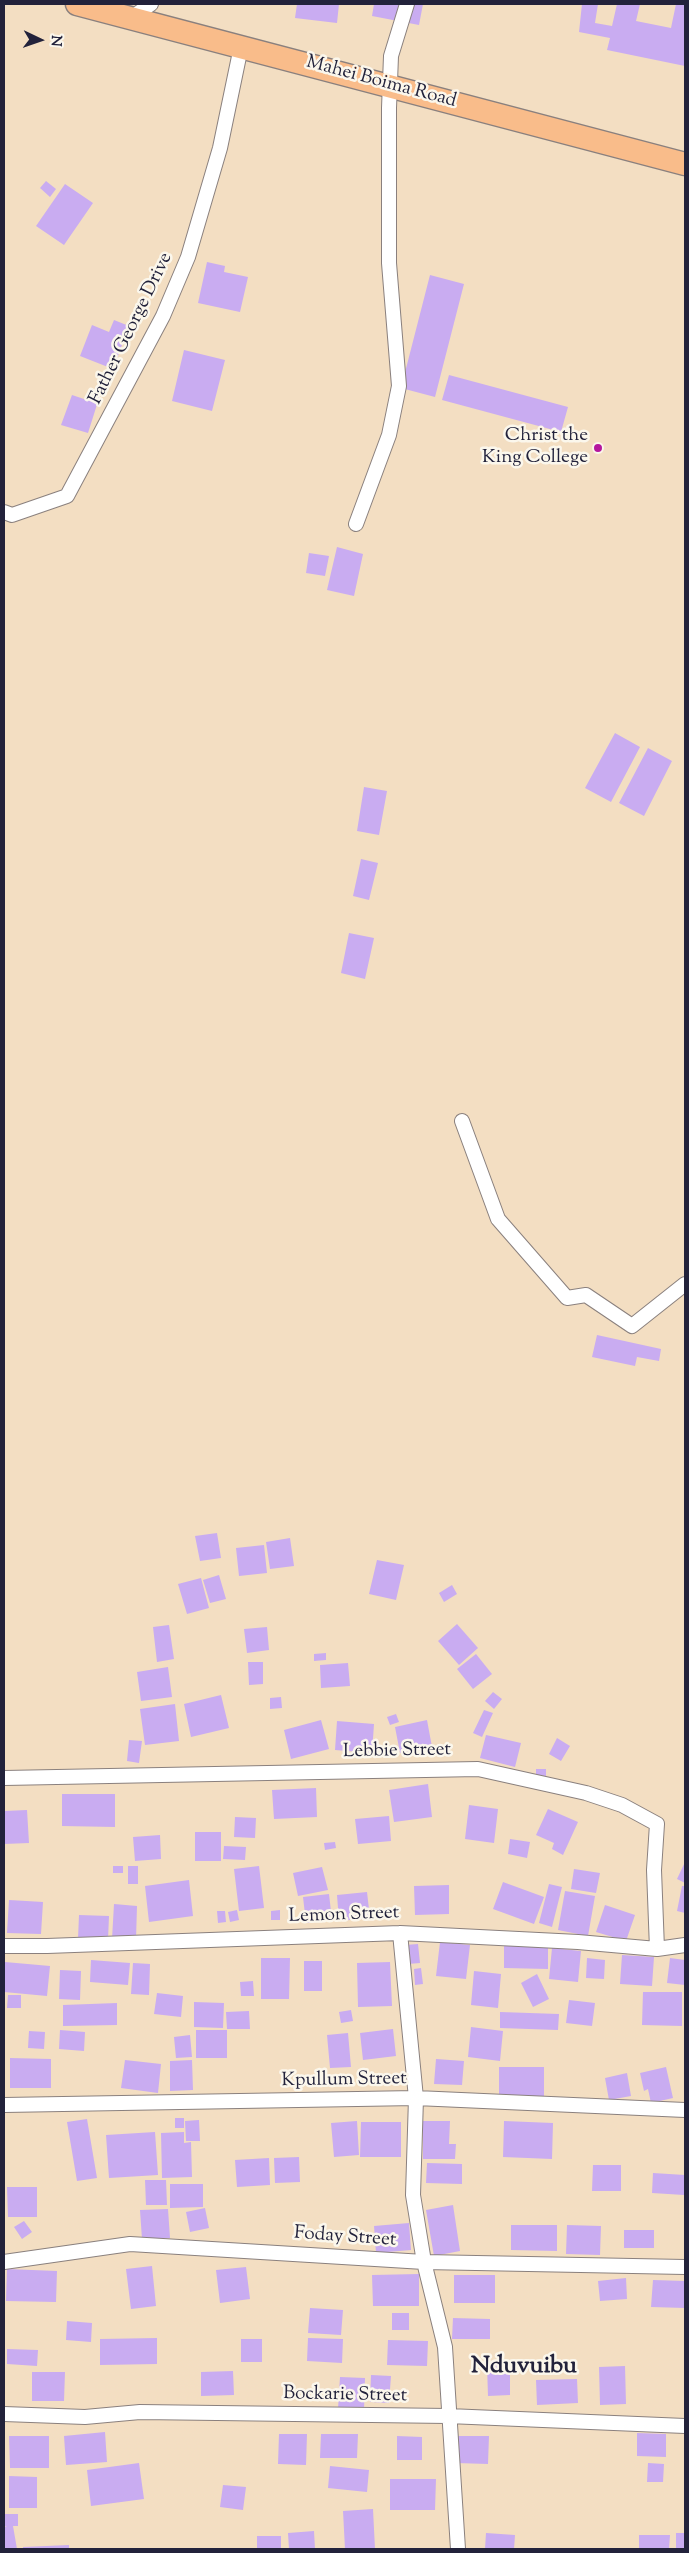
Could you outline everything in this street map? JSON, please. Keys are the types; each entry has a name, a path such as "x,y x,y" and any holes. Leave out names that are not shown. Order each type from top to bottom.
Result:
{"main road":[{"name":"Mahei Boima Road","path":"77,4 390,84 685,164"}],"street":[{"path":"131,18 151,4"},
{"path":"356,524 389,435 399,386 389,263 390,84 391,56 407,4"},
{"name":"Father George Drive","path":"4,512 12,515 67,496 163,316 188,257 220,148 241,46"},
{"path":"462,1121 498,1219 567,1298 586,1295 632,1326 685,1284"},
{"name":"Lebbie Street","path":"4,1778 478,1769 586,1793 622,1805 657,1824 654,1870 657,1949"},
{"path":"400,1932 416,2098 413,2195 424,2262 445,2347 458,2549"},
{"name":"Lemon Street","path":"4,1946 47,1946 400,1932 578,1942 657,1949 685,1945"},
{"name":"Kpullum Street","path":"4,2105 416,2098 685,2110"},
{"name":"Foday Street","path":"4,2262 130,2244 424,2262 685,2268"},
{"name":"Bockarie Street","path":"4,2414 85,2417 140,2412 448,2416 685,2426"}],"building":[{"path":"297,4 339,4 337,23 295,18"},
{"path":"374,4 423,4 419,25 372,16"},
{"path":"582,4 598,4 595,23 612,26 617,4 640,4 636,21 671,28 676,4 685,4 685,66 607,50 610,38 579,32"},
{"path":"46,181 56,189 50,197 40,188"},
{"path":"65,184 93,203 64,245 36,226"},
{"path":"207,262 225,266 224,272 248,277 240,312 198,303"},
{"path":"430,275 464,284 435,397 401,388"},
{"path":"114,320 129,326 113,369 80,356 92,325 109,332"},
{"path":"184,350 225,360 212,411 172,401"},
{"path":"449,375 568,407 561,432 442,400"},
{"path":"90,391 100,395 88,433 61,425 72,395 87,400"},
{"path":"337,547 363,554 354,596 327,590"},
{"path":"309,553 329,556 325,576 306,573"},
{"path":"615,733 640,747 611,802 585,788"},
{"path":"648,748 672,761 644,816 619,803"},
{"path":"364,787 387,791 379,835 357,831"},
{"path":"361,859 378,863 369,900 353,896"},
{"path":"349,933 374,938 365,979 341,973"},
{"path":"597,1335 661,1349 659,1361 637,1357 635,1366 592,1357"},
{"path":"217,1533 221,1558 200,1561 195,1536"},
{"path":"290,1538 294,1566 270,1569 266,1542"},
{"path":"264,1545 267,1573 239,1576 236,1548"},
{"path":"377,1560 404,1565 396,1600 369,1594"},
{"path":"219,1575 226,1599 210,1603 203,1580"},
{"path":"201,1578 209,1608 187,1614 178,1584"},
{"path":"452,1585 457,1594 444,1602 439,1593"},
{"path":"457,1624 478,1648 459,1665 438,1641"},
{"path":"169,1625 174,1659 157,1662 153,1627"},
{"path":"267,1627 269,1650 247,1653 244,1629"},
{"path":"326,1653 326,1660 314,1661 314,1654"},
{"path":"476,1654 492,1674 473,1689 457,1669"},
{"path":"248,1662 263,1662 263,1684 249,1685"},
{"path":"348,1663 350,1686 321,1688 320,1665"},
{"path":"168,1667 172,1697 141,1701 137,1672"},
{"path":"493,1692 502,1699 494,1709 485,1701"},
{"path":"221,1695 229,1728 191,1737 184,1704"},
{"path":"281,1697 282,1708 270,1709 270,1698"},
{"path":"175,1704 179,1741 145,1745 140,1709"},
{"path":"484,1710 493,1713 482,1737 473,1733"},
{"path":"396,1714 399,1722 390,1725 387,1717"},
{"path":"321,1720 329,1749 291,1759 284,1730"},
{"path":"427,1720 432,1747 400,1753 395,1727"},
{"path":"337,1721 374,1724 372,1753 335,1750"},
{"path":"486,1735 521,1743 515,1767 480,1758"},
{"path":"557,1738 570,1746 561,1761 549,1754"},
{"path":"129,1740 142,1741 139,1763 127,1761"},
{"path":"536,1769 546,1769 546,1776 536,1775"},
{"path":"428,1784 432,1817 394,1822 389,1790"},
{"path":"316,1788 317,1817 274,1819 272,1790"},
{"path":"62,1794 115,1794 115,1827 62,1826"},
{"path":"469,1805 498,1809 494,1843 465,1839"},
{"path":"548,1809 578,1822 563,1855 552,1849 554,1843 536,1835"},
{"path":"27,1810 29,1843 4,1844 4,1811"},
{"path":"389,1816 391,1841 358,1844 355,1819"},
{"path":"235,1817 256,1818 255,1838 234,1837"},
{"path":"195,1832 221,1832 221,1861 195,1861"},
{"path":"160,1835 161,1859 135,1861 133,1837"},
{"path":"510,1839 530,1842 527,1858 508,1854"},
{"path":"335,1842 336,1848 325,1850 324,1843"},
{"path":"224,1846 246,1847 245,1860 223,1859"},
{"path":"685,1862 685,1883 677,1879"},
{"path":"113,1866 123,1866 123,1873 113,1873"},
{"path":"128,1866 138,1866 138,1884 128,1884"},
{"path":"259,1866 264,1908 239,1911 234,1869"},
{"path":"322,1867 328,1890 298,1896 293,1873"},
{"path":"574,1869 600,1873 596,1893 571,1889"},
{"path":"189,1880 193,1916 149,1922 145,1886"},
{"path":"503,1882 544,1897 534,1924 493,1909"},
{"path":"549,1884 562,1887 552,1927 539,1923"},
{"path":"449,1885 449,1914 415,1915 414,1886"},
{"path":"682,1886 685,1886 685,1913 677,1911"},
{"path":"565,1891 595,1896 588,1936 558,1930"},
{"path":"367,1892 370,1918 339,1921 337,1895"},
{"path":"329,1894 332,1920 306,1923 303,1897"},
{"path":"9,1900 43,1902 41,1934 7,1933"},
{"path":"114,1904 137,1906 136,1940 112,1939"},
{"path":"605,1905 635,1915 626,1941 596,1932"},
{"path":"237,1910 239,1920 230,1922 228,1912"},
{"path":"280,1910 280,1920 271,1920 271,1911"},
{"path":"217,1911 225,1911 226,1922 218,1923"},
{"path":"79,1915 109,1916 108,1940 78,1939"},
{"path":"440,1942 470,1945 466,1979 436,1976"},
{"path":"504,1942 548,1942 548,1969 504,1968"},
{"path":"418,1944 420,1963 408,1964 405,1945"},
{"path":"552,1948 581,1951 578,1982 549,1979"},
{"path":"622,1955 654,1957 652,1986 620,1984"},
{"path":"261,1958 290,1958 289,1999 261,1999"},
{"path":"587,1958 605,1960 604,1979 586,1978"},
{"path":"670,1958 685,1960 685,1985 667,1983"},
{"path":"91,1960 130,1963 128,1985 90,1982"},
{"path":"304,1961 322,1961 322,1991 304,1991"},
{"path":"5,1962 50,1966 47,1996 4,1992"},
{"path":"390,1962 392,2006 358,2007 357,1963"},
{"path":"133,1963 150,1964 149,1995 131,1994"},
{"path":"421,1968 423,1984 415,1985 414,1969"},
{"path":"60,1970 81,1971 80,2000 59,1999"},
{"path":"474,1971 501,1974 498,2008 471,2005"},
{"path":"537,1974 549,1999 533,2007 521,1983"},
{"path":"253,1981 254,1996 241,1996 240,1982"},
{"path":"643,1992 682,1992 682,2026 642,2025"},
{"path":"157,1993 183,1996 181,2017 154,2014"},
{"path":"8,1995 21,1995 21,2008 7,2008"},
{"path":"569,2000 595,2003 592,2026 566,2023"},
{"path":"194,2002 224,2003 223,2028 194,2027"},
{"path":"117,2003 117,2025 63,2026 63,2005"},
{"path":"351,2010 353,2021 341,2023 339,2012"},
{"path":"249,2011 250,2029 227,2029 226,2012"},
{"path":"500,2012 559,2014 558,2030 500,2028"},
{"path":"471,2027 503,2031 500,2061 468,2057"},
{"path":"393,2029 396,2056 363,2060 360,2033"},
{"path":"60,2030 85,2032 84,2051 59,2049"},
{"path":"196,2030 227,2030 227,2058 196,2058"},
{"path":"29,2031 45,2032 44,2049 28,2048"},
{"path":"348,2033 351,2067 330,2068 327,2035"},
{"path":"190,2035 192,2057 176,2058 174,2037"},
{"path":"10,2058 51,2059 51,2088 10,2088"},
{"path":"436,2059 464,2061 462,2085 434,2084"},
{"path":"125,2060 161,2064 158,2093 121,2088"},
{"path":"192,2060 193,2090 170,2091 170,2061"},
{"path":"499,2067 544,2067 544,2096 499,2096"},
{"path":"666,2067 673,2098 651,2103 648,2089 644,2091 640,2073"},
{"path":"627,2073 631,2096 609,2100 605,2078"},
{"path":"175,2118 184,2118 184,2128 175,2128"},
{"path":"87,2119 97,2178 77,2181 67,2122"},
{"path":"199,2120 200,2141 186,2141 185,2121"},
{"path":"357,2121 359,2155 334,2157 331,2123"},
{"path":"423,2121 450,2121 449,2144 456,2144 455,2159 423,2159"},
{"path":"504,2121 553,2123 552,2159 503,2157"},
{"path":"361,2122 401,2122 401,2157 360,2157"},
{"path":"155,2132 158,2175 109,2178 106,2135"},
{"path":"184,2132 184,2143 191,2142 192,2177 162,2178 161,2133"},
{"path":"299,2157 300,2182 275,2183 274,2158"},
{"path":"269,2158 270,2185 237,2187 235,2160"},
{"path":"427,2163 462,2164 462,2184 426,2183"},
{"path":"593,2165 621,2165 621,2191 592,2191"},
{"path":"653,2173 685,2175 684,2195 652,2193"},
{"path":"145,2180 166,2180 167,2205 146,2205"},
{"path":"170,2184 203,2184 203,2207 170,2208"},
{"path":"7,2187 37,2187 37,2217 8,2217"},
{"path":"453,2205 460,2251 434,2256 426,2210"},
{"path":"205,2208 209,2228 190,2232 186,2212"},
{"path":"168,2209 170,2238 142,2239 140,2210"},
{"path":"24,2221 32,2232 22,2239 14,2227"},
{"path":"409,2223 411,2250 376,2253 374,2226"},
{"path":"511,2225 557,2225 557,2251 511,2250"},
{"path":"567,2225 601,2226 600,2255 566,2254"},
{"path":"624,2230 654,2230 654,2248 624,2248"},
{"path":"152,2266 156,2306 131,2309 126,2269"},
{"path":"246,2267 250,2299 220,2303 216,2270"},
{"path":"7,2269 57,2271 56,2302 6,2301"},
{"path":"419,2274 419,2306 373,2306 372,2275"},
{"path":"454,2275 495,2275 495,2303 454,2303"},
{"path":"626,2278 627,2299 600,2301 598,2281"},
{"path":"653,2280 685,2281 685,2308 651,2307"},
{"path":"310,2308 343,2310 341,2335 308,2333"},
{"path":"392,2313 409,2313 409,2330 392,2330"},
{"path":"453,2318 490,2319 490,2339 452,2339"},
{"path":"67,2321 92,2323 91,2342 66,2340"},
{"path":"157,2338 157,2364 100,2365 100,2339"},
{"path":"308,2338 343,2339 342,2363 307,2361"},
{"path":"241,2339 262,2339 262,2362 241,2362"},
{"path":"388,2340 428,2341 427,2366 387,2365"},
{"path":"7,2349 38,2350 37,2366 7,2364"},
{"path":"487,2365 510,2365 510,2395 488,2396"},
{"path":"625,2366 626,2404 600,2405 599,2367"},
{"path":"233,2371 234,2395 201,2396 201,2372"},
{"path":"32,2372 65,2372 64,2401 32,2401"},
{"path":"371,2375 391,2376 389,2403 370,2402"},
{"path":"340,2377 365,2378 364,2410 338,2409"},
{"path":"577,2379 578,2403 537,2405 536,2380"},
{"path":"105,2432 107,2462 66,2465 64,2436"},
{"path":"637,2433 666,2434 666,2457 637,2456"},
{"path":"279,2434 307,2434 306,2465 278,2464"},
{"path":"321,2434 358,2434 357,2458 320,2458"},
{"path":"9,2436 49,2436 49,2468 10,2468"},
{"path":"397,2436 422,2437 422,2460 397,2460"},
{"path":"457,2436 489,2436 488,2464 456,2463"},
{"path":"139,2463 144,2499 91,2506 87,2470"},
{"path":"648,2463 664,2464 663,2482 647,2482"},
{"path":"330,2466 369,2470 367,2492 328,2488"},
{"path":"9,2476 37,2477 37,2508 9,2508"},
{"path":"390,2479 436,2479 435,2510 390,2510"},
{"path":"223,2485 246,2487 243,2510 220,2507"},
{"path":"373,2509 375,2549 345,2549 343,2511"},
{"path":"4,2514 18,2514 18,2526 13,2526 17,2549 4,2549 4,2527 7,2526 4,2526"},
{"path":"314,2531 315,2549 289,2549 288,2533"},
{"path":"486,2533 515,2535 514,2549 485,2549"},
{"path":"676,2533 685,2533 685,2549 676,2549"},
{"path":"639,2535 670,2535 669,2549 639,2549"},
{"path":"257,2536 281,2536 281,2549 257,2549"},
{"path":"69,2545 69,2549 23,2549 23,2547"}],"place":[{"name":"Christ the King College","path":"598,448"}],"district":[{"name":"Nduvuibu","path":"524,2368"}]}
